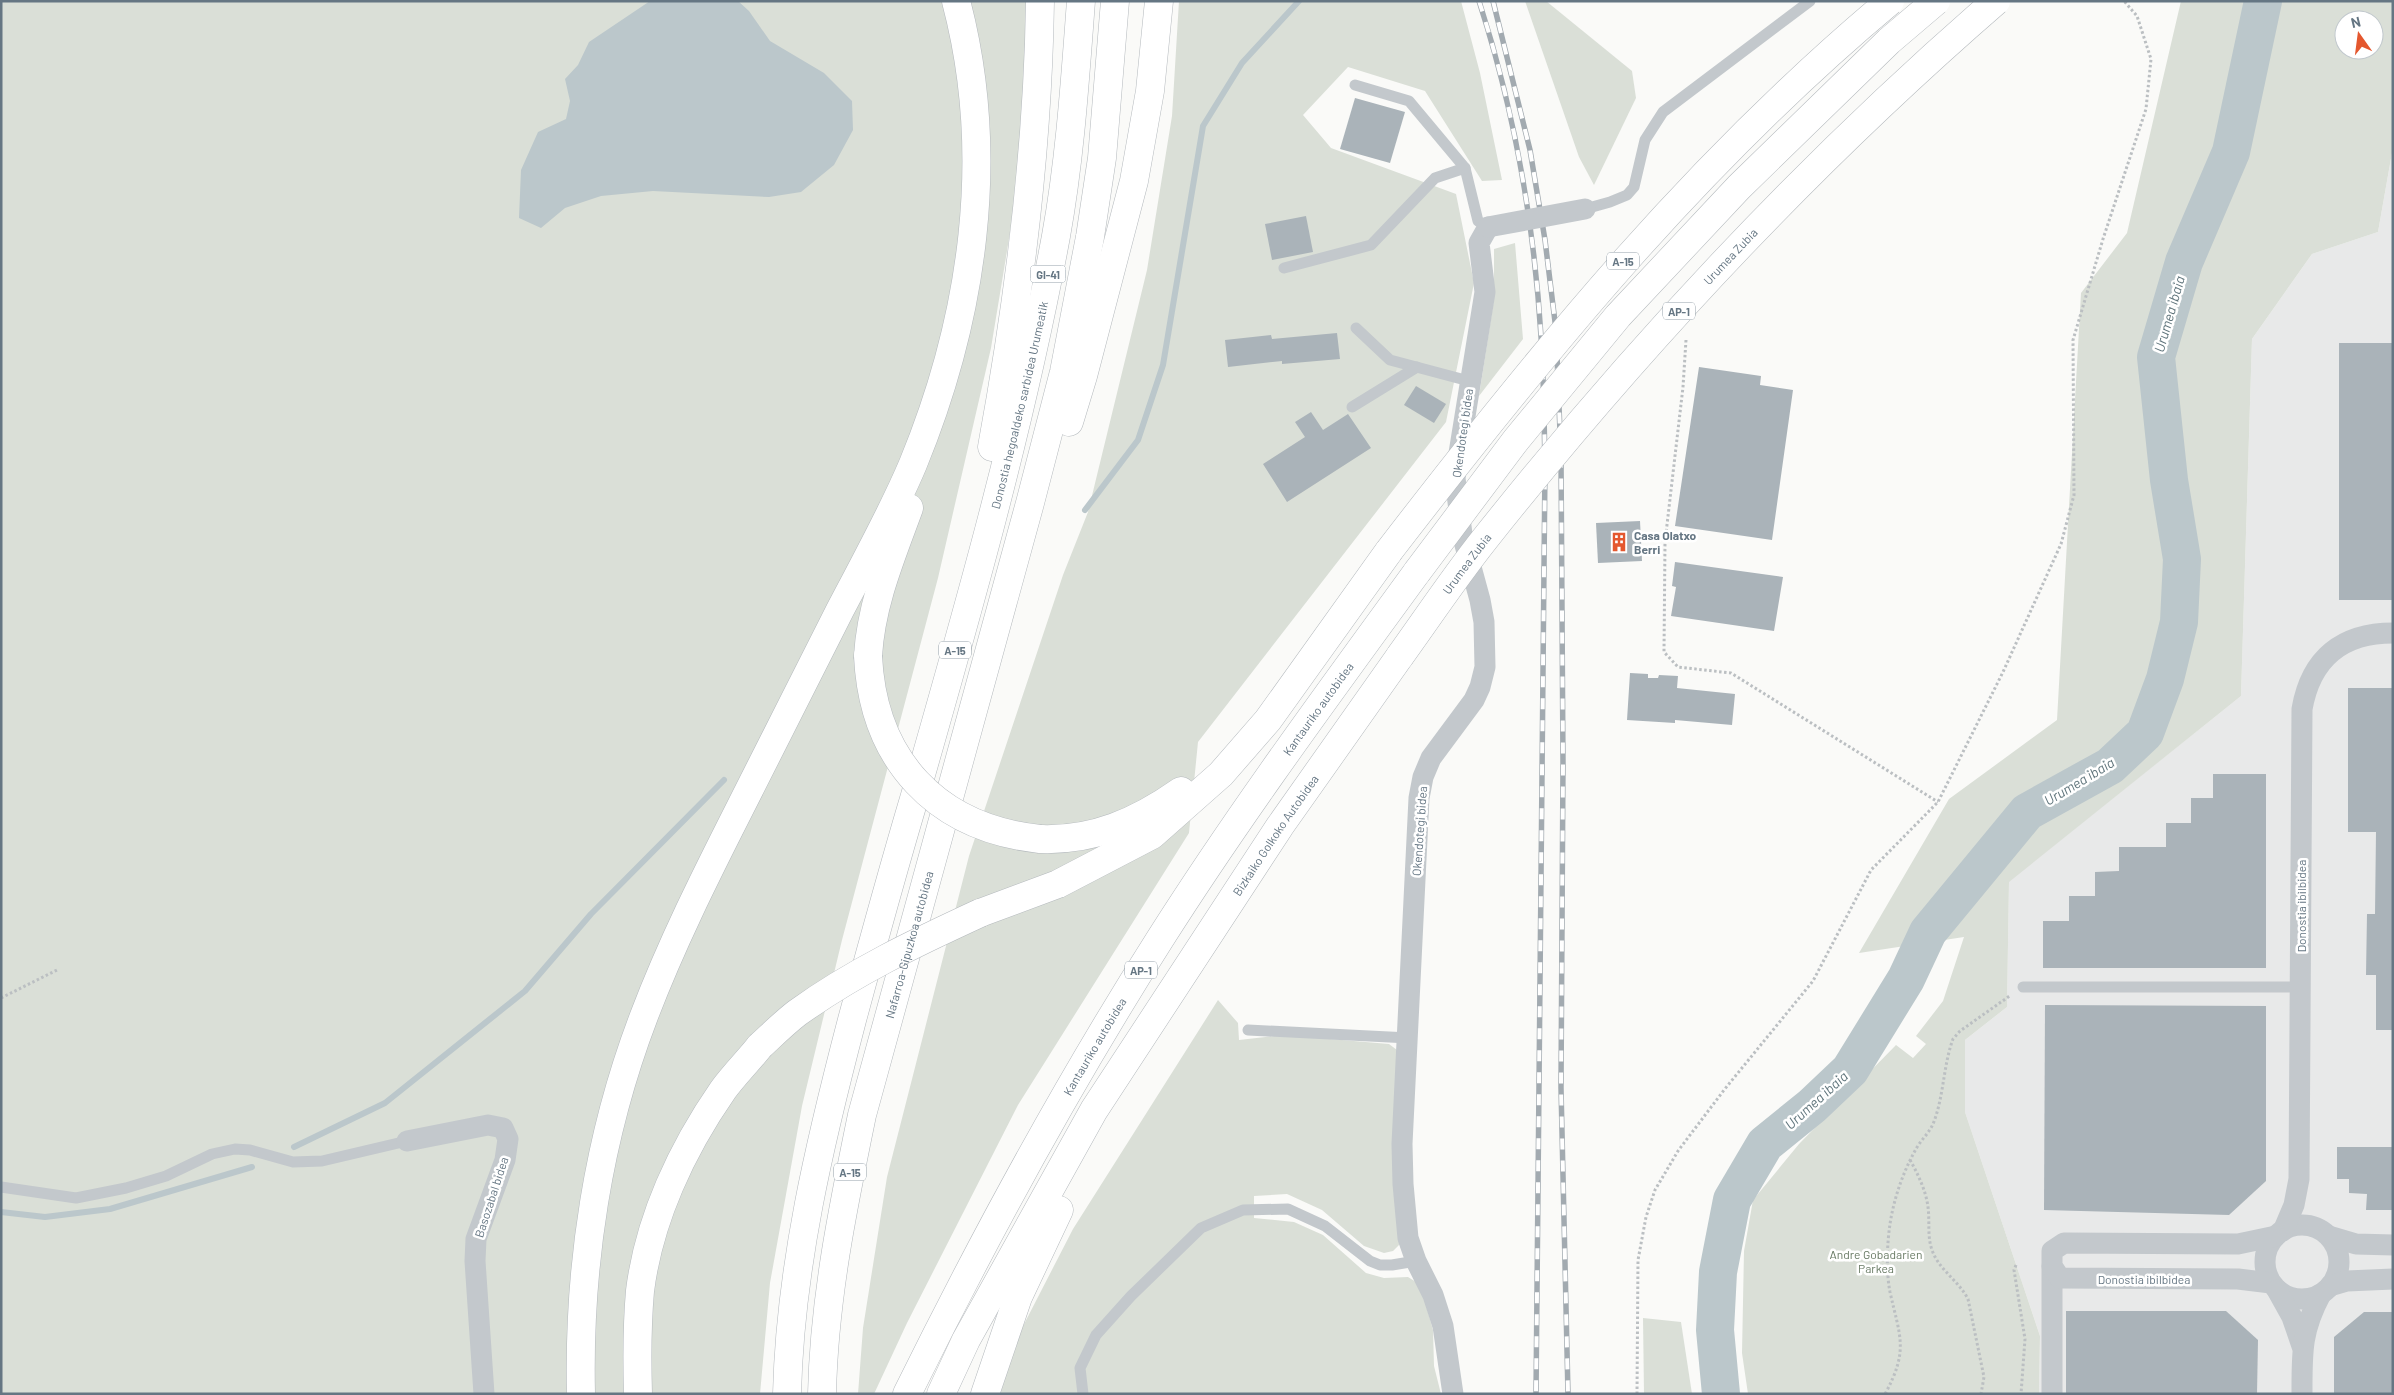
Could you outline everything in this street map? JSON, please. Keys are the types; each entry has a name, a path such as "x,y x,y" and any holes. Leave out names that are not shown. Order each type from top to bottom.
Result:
{"highway":[{"path":"581,1394 580,1364 586,1264 595,1195 612,1116 643,1018 697,894 911,469 940,392 956,338 972,248 976,154 974,106 968,59 956,1"},
{"path":"985,540 982,501 1006,373 1033,170 1039,63 1040,1"},
{"name":"Donostia hegoaldeko sarbidea Urumeatik","path":"985,540 1029,369 1056,233 1076,77 1081,1"},
{"name":"GI-41","path":"1030,504 1064,372 1090,237 1102,158 1115,1"},
{"path":"1030,504 1053,471 1083,376 1130,199 1150,91 1160,1"},
{"name":"A-15","path":"1345,612 1389,551 1493,416 1599,288 1712,164 1890,1"},
{"name":"Kantauriko autobidea","path":"907,1394 1006,1201 1160,939 1250,803 1416,572 1516,440 1618,316 1739,187 1889,42 1936,1"},
{"name":"Urumea Zubia","path":"1400,656 1489,534 1596,403 1723,262 1848,136 1926,62 1996,1"},
{"path":"911,469 911,502 881,582 870,632 868,656 870,680 881,725 899,759 918,784 955,814 996,832 1040,839 1062,840 1105,832 1144,815 1181,791 1227,750 1345,612"},
{"name":"Nafarroa-Gipuzkoa autobidea","path":"822,1394 828,1299 842,1214 862,1116 1030,504"},
{"name":"A-15","path":"787,1394 797,1276 817,1161 873,939 985,540"},
{"path":"638,1394 640,1291 656,1222 676,1171 692,1141 724,1089 760,1046 796,1014 845,981 899,950 980,913 1058,884 1152,835 1221,774 1262,727 1345,612"},
{"name":"Bizkaiko Golkoko Autobidea","path":"1155,1016 1280,826 1400,656"},
{"path":"985,1394 1018,1297 1040,1248 1155,1016"},
{"name":"AP-1","path":"941,1394 966,1340 1094,1110 1155,1016"},
{"path":"568,1394 580,1364"}],"street":[{"path":"1488,227 1585,209"},
{"name":"Okendotegi bidea","path":"1453,1394 1443,1326 1434,1295 1416,1261 1408,1238 1403,1184 1402,1144 1409,1038 1419,798 1423,777 1439,745 1474,700 1480,687 1485,667 1484,622 1462,534 1455,478 1469,381 1485,292 1479,243 1488,227"},
{"name":"Donostia ibilbidea","path":"2279,1234 2294,1205 2299,1179 2302,709 2305,694 2317,667 2339,646 2368,635 2393,633"},
{"name":"Basozabal bidea","path":"407,1142 488,1125 502,1128 508,1139 505,1160 476,1239 475,1283 484,1394"},
{"path":"2052,1394 2052,1251 2064,1243 2238,1244 2279,1234 2294,1226 2307,1225 2319,1229 2329,1236 2356,1244 2393,1245"},
{"path":"2279,1234 2266,1254 2265,1264 2274,1286 2292,1317 2302,1346"},
{"path":"2302,1394 2302,1346 2309,1319 2339,1266 2336,1246 2329,1236"},
{"name":"Donostia ibilbidea","path":"2052,1266 2060,1278 2238,1279 2274,1286"},
{"path":"2274,1286 2298,1299 2310,1298 2326,1290 2357,1280 2393,1279"}],"lane":[{"path":"1585,209 1627,195 1634,188 1644,140 1663,112 1810,1"},
{"path":"1355,84 1409,101 1465,168 1478,222 1488,227"},
{"path":"1284,268 1371,245 1434,178 1465,168"},
{"path":"1356,328 1390,360 1469,381"},
{"path":"1352,407 1417,367"},
{"path":"2023,987 2301,987"},
{"path":"1248,1030 1409,1038"},
{"path":"1,1187 76,1198 126,1188 166,1176 212,1154 234,1149 250,1150 293,1162 322,1161 407,1142"},
{"path":"1083,1394 1080,1368 1096,1335 1131,1296 1201,1228 1242,1210 1288,1208 1325,1226 1370,1261 1380,1265 1392,1265 1416,1261"}],"path":[{"path":"1637,1394 1638,1260 1646,1217 1654,1190 1678,1151 1724,1090 1813,980 1871,870 1938,802 2003,672 2061,544 2074,495 2073,340 2102,239 2146,110 2151,59 2137,16 2124,1"},
{"path":"1686,331 1683,387 1665,542 1664,652 1678,667 1731,673 1938,802"},
{"path":"1,998 57,970"},
{"path":"1885,1394 1898,1364 1901,1350 1899,1322 1890,1290 1890,1225 1910,1160 1932,1124 1953,1039 1960,1031 2023,987"},
{"path":"1910,1160 1922,1186 1928,1206 1929,1238 1937,1262 1962,1287 1968,1299 1984,1377 1980,1394"},
{"path":"2016,1265 2014,1270 2025,1339 2021,1394"}],"shaded area":[{"path":"650,1 738,1 749,11 770,41 824,73 852,101 853,130 834,165 801,192 769,197 653,191 601,196 565,208 541,228 519,218 521,170 538,132 566,119 570,101 565,79 578,65 589,42"},
{"path":"2393,147 2393,1394 2039,1394 2040,1336 1965,1112 1965,1040 2007,1007 2009,881 2241,696 2252,339 2312,254 2378,232"}],"green space":[{"path":"1,1 1026,1 1026,69 1022,160 991,348 938,578 842,940 802,1106 770,1283 760,1394 1,1394"},
{"path":"1179,1 1461,1 1480,73 1502,180 1482,181 1425,91 1348,67 1303,115 1331,148 1456,194 1474,283 1446,422 1198,742 1189,833 1018,1105 907,1323 874,1394 858,1394 863,1328 887,1177 969,856 1063,575 1088,512 1147,270 1172,116"},
{"path":"1525,1 1546,1 1632,71 1636,98 1594,185 1579,157"},
{"name":"Andre Gobadarien Parkea","path":"2181,1 2393,1 2393,147 2378,232 2312,254 2252,339 2241,696 2009,882 2007,1007 1965,1040 1965,1112 2040,1336 2039,1394 1748,1394 1742,1353 1744,1251 1753,1200 1799,1144 1896,1045 1913,1058 1926,1044 1916,1036 1943,1001 1964,937 1859,953 1949,799 2057,720 2081,293 2127,233"},
{"path":"1515,243 1523,339 1479,396 1494,299 1494,249"},
{"path":"1218,1000 1238,1023 1239,1040 1283,1035 1389,1044 1397,1050 1399,1245 1393,1251 1384,1253 1364,1246 1322,1210 1287,1194 1254,1196 1254,1218 1294,1222 1323,1235 1366,1273 1384,1278 1408,1277 1416,1282 1424,1298 1433,1330 1434,1366 1441,1394 988,1394 1073,1229"},
{"path":"1643,1318 1681,1322 1692,1394 1644,1394"}],"building":[{"path":"1355,98 1405,112 1390,163 1340,149"},
{"path":"1306,216 1313,252 1272,260 1265,224"},
{"path":"1337,333 1340,359 1282,364 1282,361 1228,367 1225,340 1271,335 1272,339"},
{"path":"2339,343 2393,343 2393,600 2339,600"},
{"path":"1699,367 1761,376 1760,385 1793,390 1772,540 1675,526"},
{"path":"1416,386 1446,404 1434,423 1404,405"},
{"path":"1311,412 1323,430 1348,414 1371,448 1287,502 1263,464 1305,437 1295,422"},
{"name":"Casa Olatxo Berri","path":"1640,521 1642,561 1598,563 1596,523"},
{"path":"1675,562 1783,577 1774,631 1671,616 1676,587 1672,586"},
{"path":"1630,673 1648,674 1648,678 1658,678 1659,675 1678,676 1677,688 1735,694 1732,725 1675,720 1675,723 1627,720"},
{"path":"2348,688 2393,688 2393,1030 2376,1030 2376,975 2366,975 2367,914 2375,914 2376,832 2348,832"},
{"path":"2213,774 2266,774 2266,968 2043,968 2043,921 2069,921 2069,896 2095,896 2095,872 2119,871 2119,847 2166,847 2166,823 2191,823 2191,798 2213,798"},
{"path":"2045,1005 2266,1006 2266,1181 2229,1215 2044,1210"},
{"path":"2337,1147 2393,1147 2393,1210 2366,1210 2367,1194 2349,1193 2349,1179 2337,1179"},
{"path":"2066,1311 2226,1311 2258,1340 2257,1394 2066,1394"},
{"path":"2364,1312 2393,1312 2393,1394 2334,1394 2334,1337"}],"waterway":[{"path":"1085,510 1138,440 1163,365 1203,126 1242,63 1299,1"},
{"name":"Urumea ibaia","path":"1721,1394 1715,1330 1718,1272 1732,1200 1765,1144 1812,1106 1850,1070 1906,979 1928,932 2027,812 2110,766 2145,733 2165,679 2179,622 2182,559 2169,480 2156,357 2184,262 2231,152 2263,1"},
{"path":"294,1147 385,1103 525,991 591,914 724,780"},
{"path":"1,1212 45,1217 110,1209 252,1167"}],"railway":[{"path":"1479,1 1512,125 1528,209 1538,294 1543,368 1545,465 1536,1394"},
{"path":"1493,1 1530,150 1545,240 1556,330 1561,457 1563,763 1561,1088 1568,1394"}],"place":[{"name":"Casa Olatxo Berri","path":"1619,542"}]}
